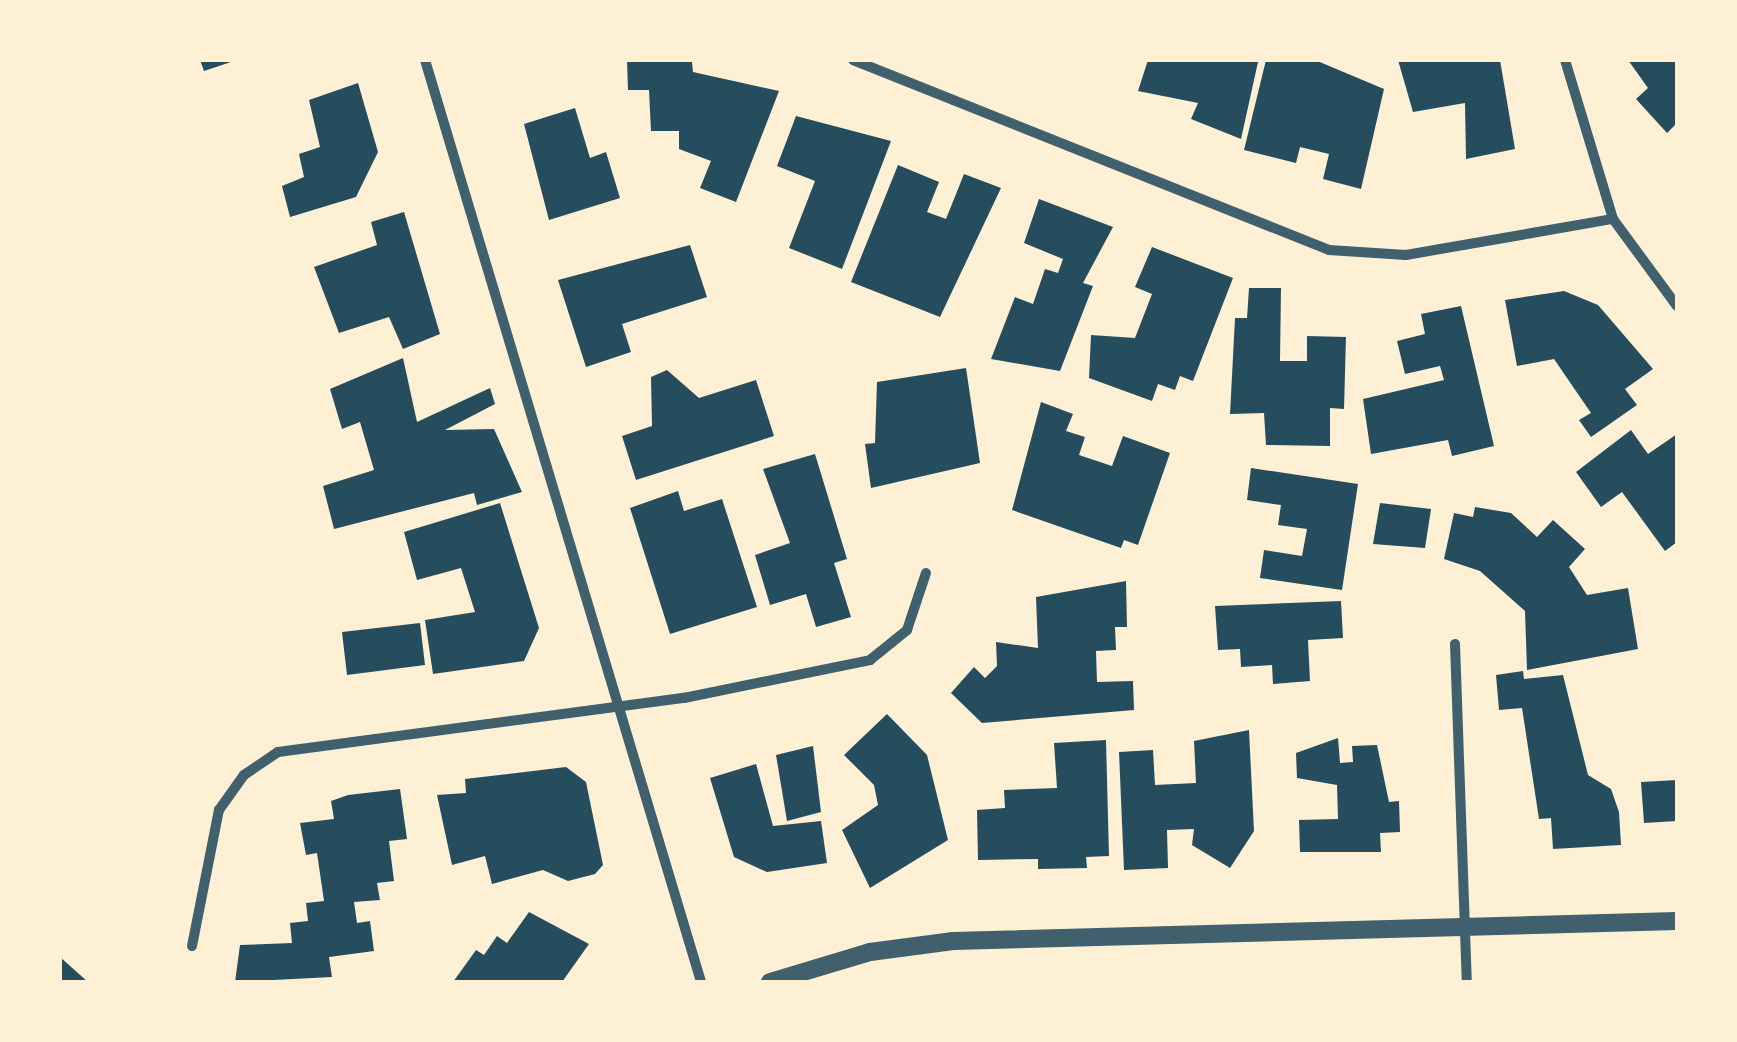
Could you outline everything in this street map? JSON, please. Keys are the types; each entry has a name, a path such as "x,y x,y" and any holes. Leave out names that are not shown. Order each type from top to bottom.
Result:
{"street":[{"path":"425,60 626,706 702,982"},
{"path":"853,60 1329,250 1394,256 1613,219"},
{"path":"1566,60 1613,219 1677,306"},
{"path":"192,946 218,810 244,775 278,752 626,706 870,660 907,630 926,573"},
{"path":"1455,644 1467,982"},
{"path":"770,982 912,944 1464,923 1677,921"}],"building":[{"path":"200,60 233,60 234,61 204,71"},
{"path":"627,60 692,62 693,72 779,91 736,202 700,188 711,161 679,149 679,131 651,131 649,90 628,90"},
{"path":"1148,60 1258,62 1241,139 1191,119 1198,103 1138,91"},
{"path":"1266,60 1315,60 1384,89 1361,189 1323,179 1329,154 1300,147 1296,163 1244,150"},
{"path":"1398,60 1500,60 1515,149 1466,159 1465,103 1413,112"},
{"path":"1628,60 1677,60 1677,123 1667,133 1636,99 1648,88"},
{"path":"358,83 378,152 356,197 290,217 282,186 304,177 299,154 320,147 309,100"},
{"path":"575,108 590,158 606,152 620,198 549,220 524,124"},
{"path":"796,116 891,141 842,269 789,248 815,181 777,166"},
{"path":"898,165 939,182 927,212 946,219 964,174 1001,188 940,317 851,282"},
{"path":"1039,199 1113,227 1083,283 1093,286 1060,371 991,359 1015,297 1033,304 1045,269 1058,273 1063,259 1024,243"},
{"path":"404,212 440,334 403,349 389,317 339,333 314,267 377,245 371,222"},
{"path":"690,245 707,297 622,324 631,352 586,367 558,280"},
{"path":"1152,247 1233,278 1193,381 1180,376 1175,390 1158,384 1152,401 1089,378 1091,335 1135,338 1152,294 1135,287"},
{"path":"1249,288 1281,288 1280,361 1307,361 1307,336 1346,337 1344,409 1330,408 1330,446 1266,445 1264,413 1230,414 1235,318 1247,318"},
{"path":"1564,291 1598,305 1653,369 1625,389 1637,405 1591,437 1579,420 1591,413 1554,359 1517,366 1505,300"},
{"path":"1461,306 1494,446 1452,456 1448,440 1371,454 1363,399 1444,380 1440,366 1405,374 1397,341 1425,334 1421,314"},
{"path":"403,358 417,422 490,388 495,404 445,430 494,429 522,492 477,505 474,493 334,529 323,486 374,470 360,422 342,429 330,389"},
{"path":"966,368 980,463 871,488 865,444 875,443 877,382"},
{"path":"667,370 699,398 756,380 774,436 636,480 622,436 652,426 651,377"},
{"path":"1041,402 1073,414 1066,431 1085,437 1079,455 1112,466 1123,436 1170,453 1138,545 1124,540 1121,548 1012,510"},
{"path":"1631,430 1648,454 1677,434 1677,542 1665,551 1622,492 1601,507 1576,472"},
{"path":"815,454 847,559 834,563 851,617 816,627 806,594 770,605 755,555 790,543 763,469"},
{"path":"1251,468 1358,484 1342,590 1260,578 1264,550 1302,556 1307,529 1278,525 1281,505 1247,500"},
{"path":"678,491 684,511 722,499 757,607 670,634 630,508"},
{"path":"500,503 539,628 524,661 433,674 425,620 475,612 461,568 417,580 404,532"},
{"path":"1380,503 1431,509 1425,548 1373,544"},
{"path":"1475,507 1511,513 1537,537 1553,520 1585,549 1569,567 1587,595 1628,588 1638,649 1527,670 1525,611 1480,571 1444,559 1454,513 1473,517"},
{"path":"1126,581 1127,627 1115,627 1116,650 1096,651 1097,682 1133,681 1134,710 982,723 951,693 974,667 985,678 997,666 996,642 1038,648 1036,597"},
{"path":"1341,601 1343,638 1308,640 1310,681 1273,684 1272,665 1241,667 1240,649 1218,650 1215,606"},
{"path":"420,623 425,665 347,675 342,632"},
{"path":"1523,671 1524,679 1563,675 1588,775 1611,789 1619,812 1621,845 1553,849 1551,818 1539,819 1522,708 1499,710 1496,675"},
{"path":"887,714 927,755 948,840 870,888 842,830 878,805 874,785 844,755"},
{"path":"1249,730 1254,831 1230,868 1192,845 1194,829 1167,830 1168,868 1124,870 1119,752 1153,750 1155,785 1196,783 1194,741"},
{"path":"1338,738 1340,763 1353,762 1352,746 1377,745 1389,802 1399,801 1400,832 1380,833 1381,852 1300,852 1299,820 1338,819 1337,785 1297,778 1296,753"},
{"path":"1106,740 1109,856 1086,857 1087,868 1038,869 1038,859 978,860 977,810 1005,808 1004,790 1057,788 1054,743"},
{"path":"813,746 821,812 787,821 776,755"},
{"path":"756,764 773,826 821,821 827,863 767,872 734,857 710,778"},
{"path":"566,767 586,782 603,865 595,874 568,881 543,870 492,884 485,856 452,865 437,795 466,793 465,779"},
{"path":"1677,780 1677,821 1644,823 1641,782"},
{"path":"400,789 407,839 389,841 394,881 377,883 380,900 354,902 357,923 370,921 374,951 329,957 332,977 235,982 240,945 292,943 290,923 308,921 306,903 324,901 317,853 306,855 300,823 334,819 331,801 348,795"},
{"path":"529,912 589,944 562,982 453,982 476,950 484,955 497,936 507,943"},
{"path":"60,957 88,982 60,982"}]}
